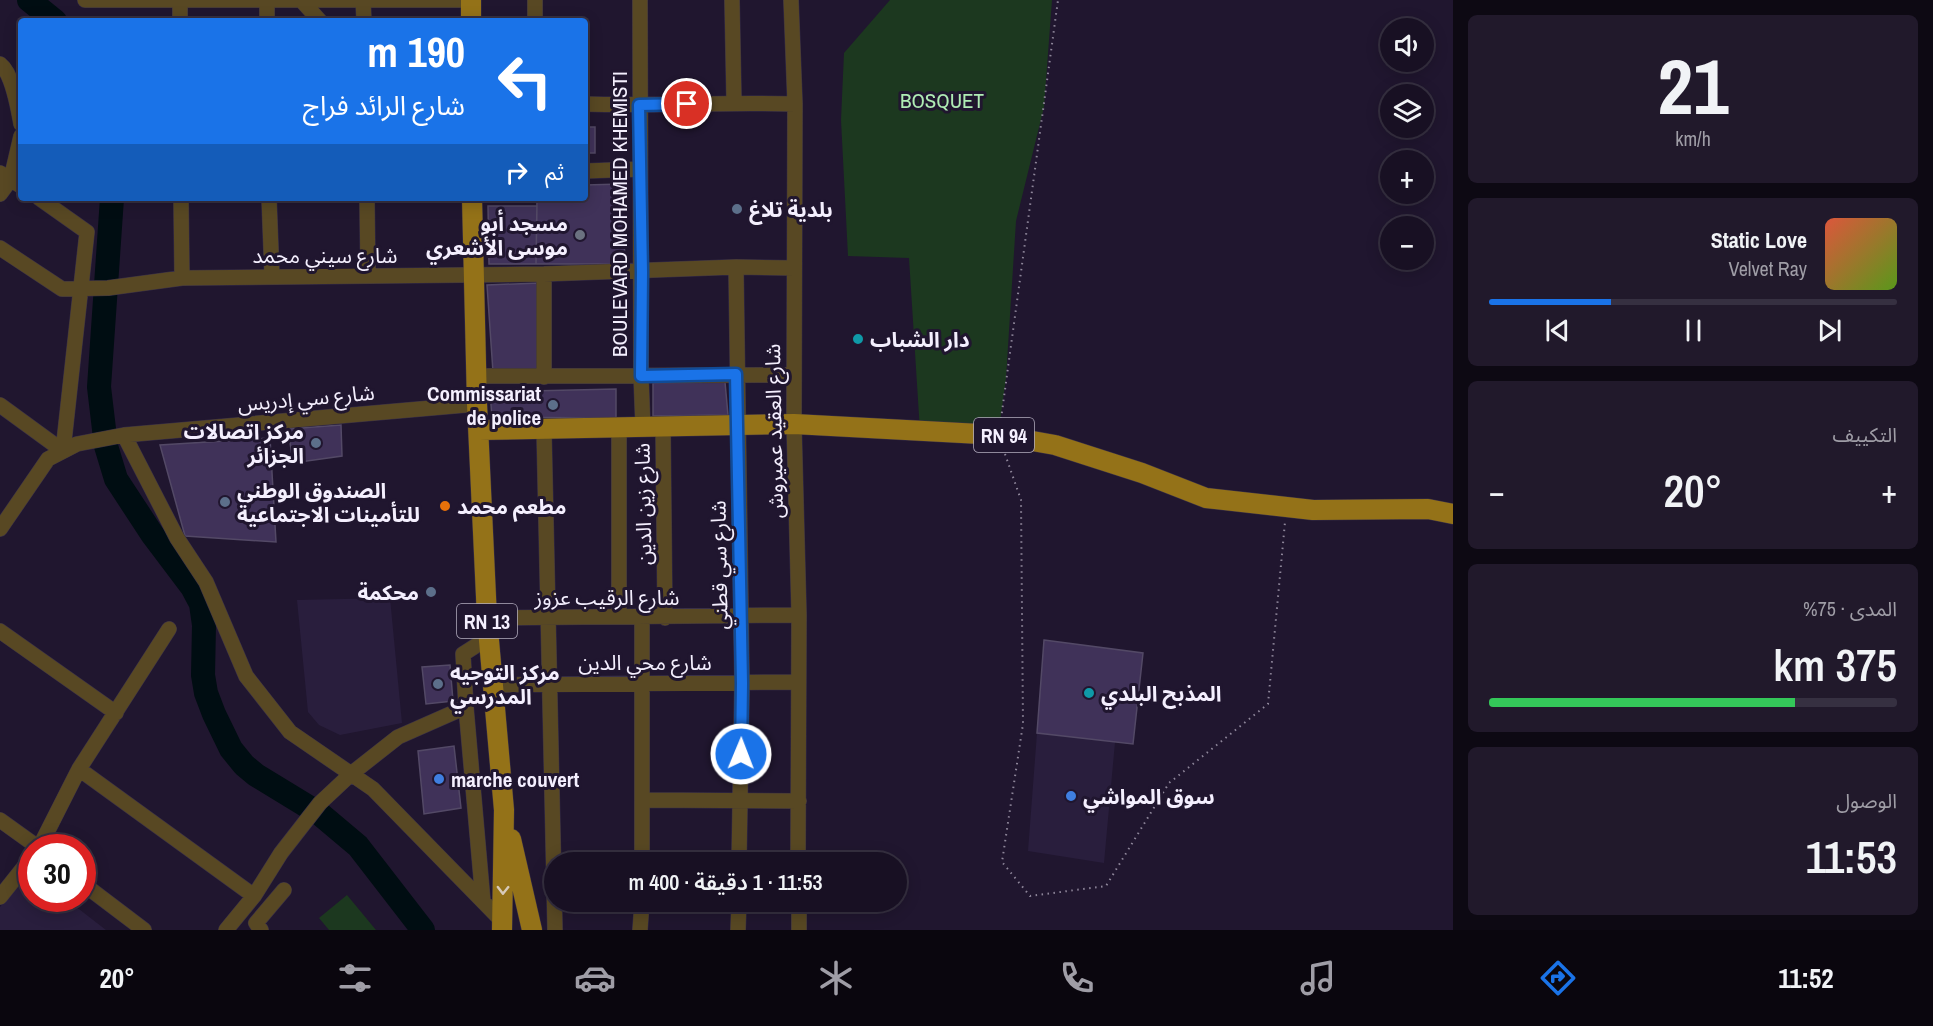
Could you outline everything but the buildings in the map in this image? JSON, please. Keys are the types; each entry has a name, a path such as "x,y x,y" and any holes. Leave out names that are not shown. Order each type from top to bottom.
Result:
{"main road":[{"path":"471,0 471,18"},
{"name":"RN 13","path":"472,201 477,404 488,638 504,810 502,925"},
{"name":"RN 94","path":"479,430 794,424 999,435 1055,445 1142,472 1206,498 1313,510 1428,509 1453,514"},
{"name":"RN 13","path":"504,810 532,930"}],"street":[{"path":"85,0 471,0"},
{"path":"180,0 180,18"},
{"path":"267,0 267,18"},
{"path":"301,0 318,18"},
{"path":"363,0 364,18"},
{"path":"535,0 535,18"},
{"name":"BOULEVARD MOHAMED KHEMISTI","path":"640,0 643,428"},
{"path":"732,0 734,102"},
{"name":"شارع العقيد عميروش","path":"791,0 795,104 794,424 799,615 798,852"},
{"path":"0,64 5,68 18,111"},
{"path":"588,104 734,102 795,104"},
{"path":"0,194 10,179 18,148"},
{"path":"588,171 640,169"},
{"path":"43,201 87,232 63,451"},
{"path":"182,201 182,278"},
{"path":"268,201 272,276"},
{"path":"367,201 368,275"},
{"name":"شارع سيني محمد","path":"0,248 62,289 108,288 182,278 544,274 736,267 794,268"},
{"name":"شارع سي قطني","path":"736,267 742,683 739,852"},
{"path":"544,274 544,377"},
{"path":"476,376 794,375"},
{"name":"شارع سي إدريس","path":"0,529 48,459 77,444 124,435 477,404"},
{"path":"0,405 63,451"},
{"name":"شارع زين الدين","path":"663,427 665,618"},
{"name":"شارع زين الدين","path":"619,428 619,617"},
{"path":"544,430 555,930"},
{"path":"124,435 177,537 206,582 246,676 290,732 374,789 483,901 502,925"},
{"name":"شارع الرقيب عزوز","path":"487,618 799,615"},
{"path":"642,618 642,852"},
{"path":"46,834 79,770 170,628"},
{"path":"0,630 116,712"},
{"path":"483,901 463,654 488,638"},
{"name":"شارع محي الدين","path":"493,685 798,682"},
{"path":"226,930 254,896 320,802 398,737 466,707"},
{"path":"79,770 254,896"},
{"path":"642,800 799,801"},
{"path":"0,820 20,834"},
{"path":"0,897 18,874"},
{"path":"261,930 256,923 285,890"},
{"path":"96,894 144,930"},
{"path":"640,930 641,912"},
{"path":"738,930 739,912"},
{"path":"799,912 800,930"}],"path":[{"path":"1058,0 999,435 1021,500 1023,712 1002,862 1030,897 1106,886 1169,783 1268,704 1286,507"}],"shaded area":[{"path":"390,598 402,723 340,735 319,725 308,712 297,600"},
{"name":"سوق المواشي","path":"1037,733 1115,742 1104,863 1028,851"},
{"path":"18,884 18,912 83,912 106,930 0,930 0,907"}],"green space":[{"name":"BOSQUET","path":"890,0 1052,0 1044,107 1016,221 1006,378 1000,422 920,431 909,258 848,256 841,120 844,53"},
{"path":"347,895 376,930 329,930 319,918"}],"waterway":[{"path":"29,0 51,18"},
{"path":"112,201 99,387 106,446 116,479 152,534 192,587 201,604 204,625 203,675 206,693 214,714 231,749 244,765 256,775 320,814 358,846 423,930"}],"place":[{"name":"بلدية تلاغ","path":"737,209"},
{"name":"مسجد أبو موسى الأشعري","path":"580,235"},
{"name":"دار الشباب","path":"858,339"},
{"name":"Commissariat de police","path":"553,405"},
{"name":"مركز اتصالات الجزائر","path":"316,443"},
{"name":"الصندوق الوطني للتأمينات الاجتماعية","path":"225,502"},
{"name":"مطعم محمد","path":"445,506"},
{"name":"محكمة","path":"431,592"},
{"name":"مركز التوجيه المدرسي","path":"438,684"},
{"name":"المذبح البلدي","path":"1089,693"},
{"name":"marche couvert","path":"439,779"},
{"name":"سوق المواشي","path":"1071,796"}],"route":[{"path":"687,104 639,105 641,376 736,374 742,683 741,754"}]}
